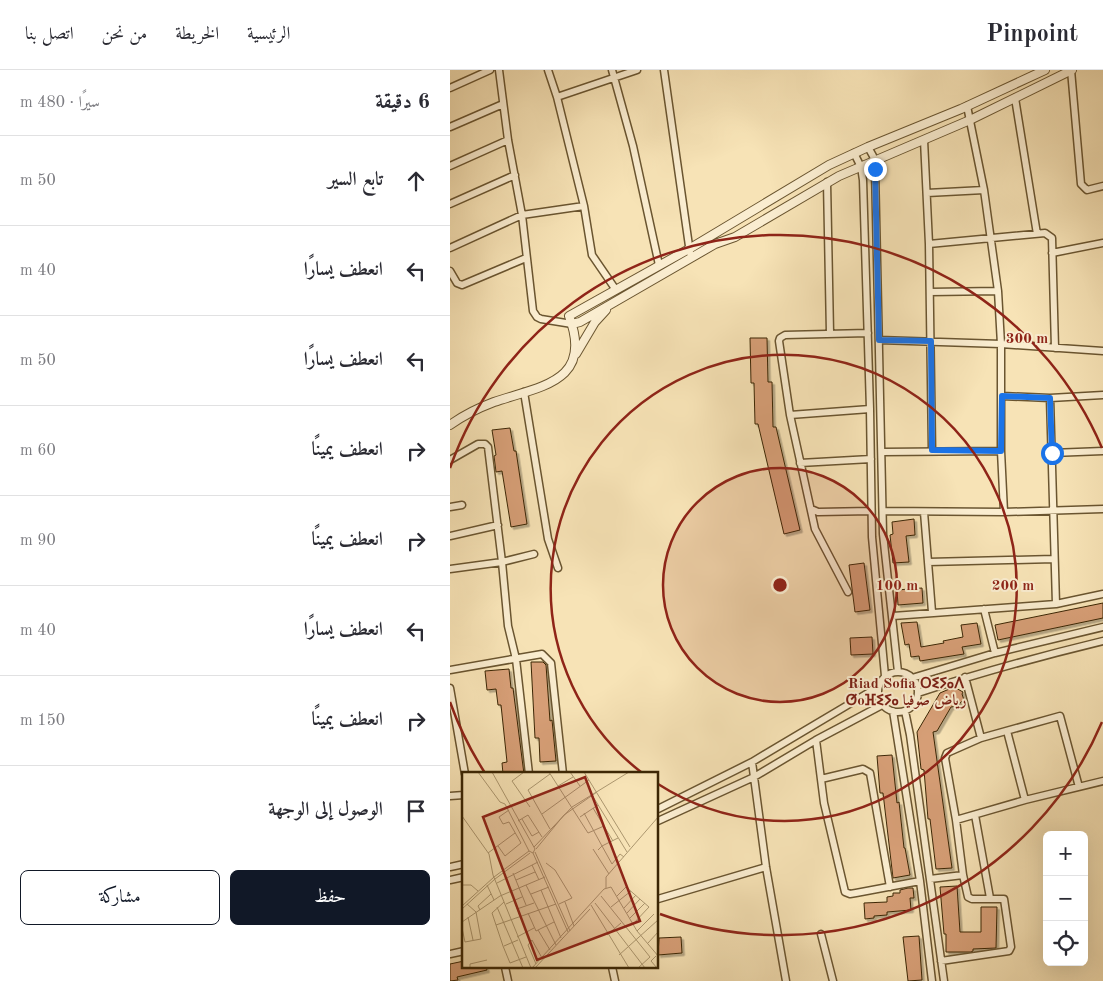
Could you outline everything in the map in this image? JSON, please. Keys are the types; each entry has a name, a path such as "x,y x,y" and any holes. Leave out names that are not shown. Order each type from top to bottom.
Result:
{"street":[{"path":"450,88 490,70"},
{"path":"499,70 508,140 522,215 533,311 540,319 572,324 580,322 716,244 735,237 827,182 970,120 1071,70 1081,184 1087,190 1103,186"},
{"path":"548,70 557,97 584,206 592,254 616,290"},
{"path":"612,70 633,146 660,265"},
{"path":"557,97 637,70"},
{"path":"664,70 690,259"},
{"path":"554,321 569,316 689,249 806,177 854,153 967,106 1044,70"},
{"path":"1014,98 1037,234"},
{"path":"450,127 503,104"},
{"path":"967,106 984,190 998,290 1001,344 1001,451 1004,512"},
{"path":"450,166 508,140"},
{"path":"924,140 929,244 932,450"},
{"path":"868,147 874,161 886,569 893,616 898,672"},
{"path":"659,808 752,762 878,687 885,676 874,565 864,200 861,167 854,153"},
{"path":"450,204 515,175"},
{"path":"827,182 830,333"},
{"path":"927,193 984,190"},
{"path":"450,248 522,215 584,206"},
{"path":"929,244 1045,233 1052,238 1055,348"},
{"path":"1052,253 1103,243"},
{"path":"450,271 457,283 462,285 526,258"},
{"path":"930,292 998,290"},
{"path":"450,425 474,410 548,384 561,376 570,366 595,322 609,306"},
{"path":"569,316 576,346 574,358"},
{"path":"848,592 815,529 790,414 780,338 785,335 868,333"},
{"path":"879,340 1001,344 1103,351"},
{"path":"524,392 548,539 558,568"},
{"path":"1002,396 1050,398 1103,395"},
{"path":"1050,398 1056,604"},
{"path":"790,414 870,409"},
{"path":"450,460 478,444 486,444 488,447 508,626 516,659 529,772"},
{"path":"882,452 932,450 1001,451"},
{"path":"1052,453 1103,451"},
{"path":"800,463 871,458"},
{"path":"450,507 462,505"},
{"path":"811,509 818,512 872,512"},
{"path":"883,511 1004,512 1103,509"},
{"path":"924,512 932,612"},
{"path":"450,536 498,525"},
{"path":"450,569 502,562 534,554"},
{"path":"928,562 1054,559"},
{"path":"893,616 1056,604 1103,594"},
{"path":"984,609 995,653"},
{"path":"912,678 995,653 1103,627"},
{"path":"918,693 965,677 1103,641"},
{"path":"450,670 542,654 551,663 561,772"},
{"path":"878,687 882,704 893,711 905,710 911,707 916,700 918,693 917,685 906,673 898,672 885,676"},
{"path":"965,677 981,738"},
{"path":"450,688 465,772"},
{"path":"659,821 754,776 882,704"},
{"path":"905,710 944,981"},
{"path":"893,711 920,881 932,981"},
{"path":"941,961 1010,950 1005,900 1001,898 972,899 968,897 963,875 946,755 949,750 981,738 1060,716 1079,787"},
{"path":"1007,731 1025,800"},
{"path":"816,740 826,813 845,892 850,894 920,881"},
{"path":"752,762 766,868 786,981"},
{"path":"821,779 863,770 870,773 890,887"},
{"path":"956,820 1025,800 1103,781"},
{"path":"975,815 990,898"},
{"path":"659,899 766,868"},
{"path":"930,879 963,875"},
{"path":"821,934 833,981"},
{"path":"504,968 508,981"},
{"path":"612,968 615,981"}],"building":[{"path":"750,338 767,338 768,382 772,382 773,427 776,427 800,530 784,534 758,424 755,424 754,383 751,383"},
{"path":"510,428 514,451 516,451 527,524 511,527 502,471 496,472 494,456 496,455 492,430"},
{"path":"914,519 915,535 906,536 909,562 893,563 890,535 893,534 892,522"},
{"path":"864,563 870,610 855,612 849,565"},
{"path":"922,588 923,603 898,605 897,590"},
{"path":"1103,603 1103,618 998,640 995,625"},
{"path":"917,622 921,647 963,637 961,625 977,623 981,644 962,647 964,654 920,661 919,656 911,657 909,644 905,645 901,623"},
{"path":"872,637 873,654 851,655 850,638"},
{"path":"531,662 543,662 546,665 550,721 552,720 556,761 540,762 539,738 535,738"},
{"path":"509,669 524,772 503,772 502,763 507,762 501,705 498,705 496,689 487,690 485,671"},
{"path":"954,687 963,692 964,700 958,706 951,707 937,731 933,732 952,868 936,869 930,819 928,819 924,770 921,769 917,732 940,693"},
{"path":"892,755 897,803 899,802 904,848 910,875 893,878 883,793 880,793 877,756"},
{"path":"957,886 960,932 981,932 981,907 997,907 996,948 973,949 971,952 946,952 946,934 944,934 940,887"},
{"path":"913,888 914,898 910,898 911,910 887,912 887,915 865,919 864,903 887,902 887,897 893,896 893,893 900,893 900,890"},
{"path":"919,936 922,980 908,981 903,937"},
{"path":"681,937 682,953 659,955 659,938"},
{"path":"462,961 462,968 486,968 487,970 457,977 458,980 450,981 450,964"}],"district":[{"name":"Riad Sofia ⵔⵉⵢⴰⴷ ⵚoⴼⵉⵢⴰ رياض صوفيا","path":"906,692"}],"route":[{"path":"875,169 879,340 931,341 932,450 1001,451 1002,396 1050,398 1052,453"}]}
